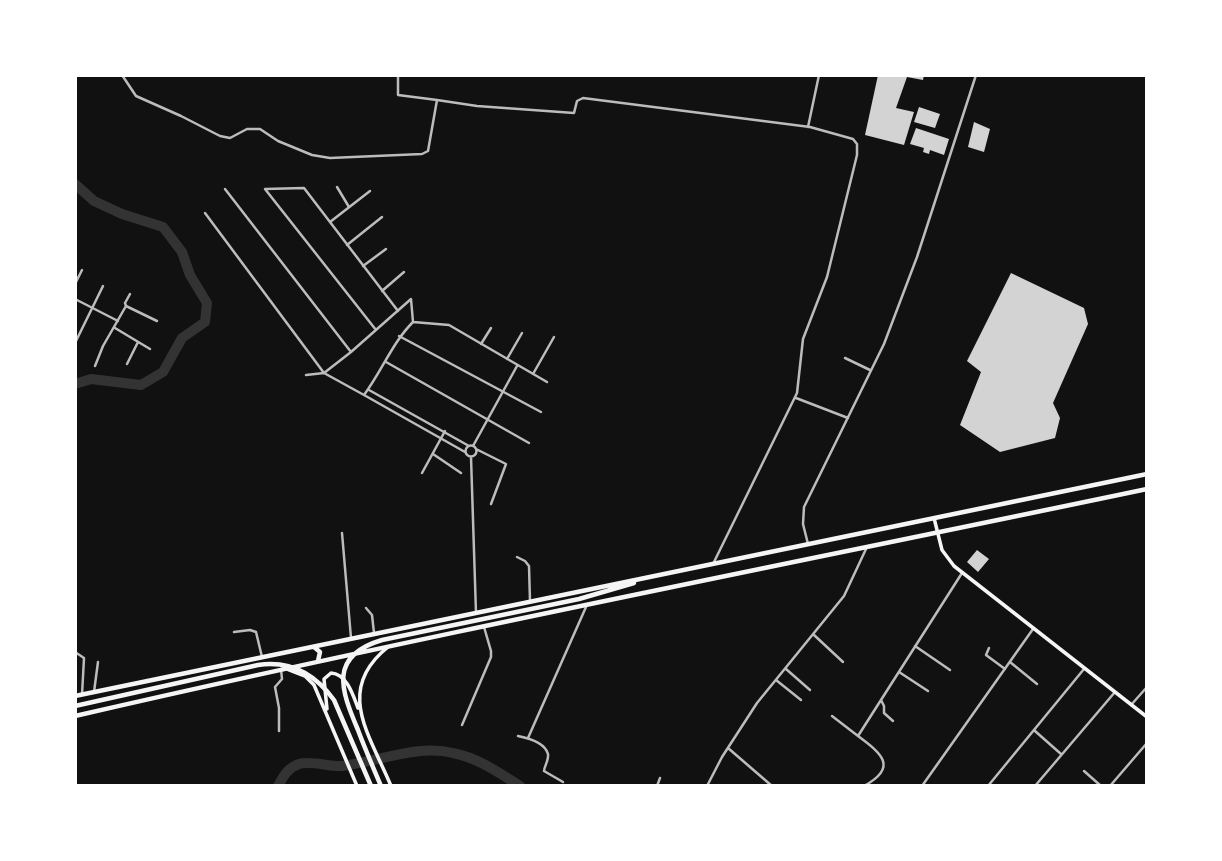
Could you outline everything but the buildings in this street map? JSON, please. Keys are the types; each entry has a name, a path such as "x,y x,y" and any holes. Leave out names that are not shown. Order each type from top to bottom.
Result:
{"highway":[{"path":"75,696 1147,474"},
{"path":"75,716 338,656 1147,489"},
{"path":"381,786 344,696 342,677 348,661 360,649 376,642 579,599 656,576"},
{"path":"336,642 333,651 338,656"},
{"path":"313,647 320,652 318,661"},
{"path":"75,706 258,665 289,665 312,676 334,699 371,786"}],"main road":[{"path":"934,518 936,533 947,558 962,573 1147,717"},
{"path":"359,712 364,672 373,659 392,645"},
{"path":"284,668 305,676 314,685 357,786"},
{"path":"329,718 324,680 331,673 336,673 351,690 391,786"}],"street":[{"path":"122,75 136,96 220,136 230,138 247,129 260,129 278,141 330,158 428,152 437,100"},
{"path":"398,75 398,95 477,106 574,113 577,101 583,98 808,127 853,139 857,144 857,155 827,277 803,339 795,398 713,563"},
{"path":"808,127 819,75"},
{"path":"808,544 803,524 804,507 884,344 917,257 976,75"},
{"path":"337,187 349,207"},
{"path":"225,188 351,352"},
{"path":"376,330 265,190 304,188 398,311"},
{"path":"330,222 370,191"},
{"path":"205,213 324,373 471,457 475,613"},
{"path":"347,245 382,217"},
{"path":"363,266 386,249"},
{"path":"75,284 82,270"},
{"path":"382,291 404,272"},
{"path":"75,343 103,286"},
{"path":"95,366 130,294"},
{"path":"75,299 118,321"},
{"path":"306,374 324,373 411,299 413,322"},
{"path":"126,306 157,321"},
{"path":"364,395 399,336 413,322 449,325 547,382"},
{"path":"115,328 150,349"},
{"path":"481,344 491,328"},
{"path":"507,359 522,333"},
{"path":"399,336 541,412"},
{"path":"533,374 554,337"},
{"path":"127,364 138,342"},
{"path":"845,358 871,370"},
{"path":"386,362 529,443"},
{"path":"466,452 473,447 518,365"},
{"path":"369,390 506,464 491,504"},
{"path":"795,398 848,418"},
{"path":"422,473 444,431"},
{"path":"471,457 476,454 473,447"},
{"path":"433,454 461,473"},
{"path":"342,533 351,638"},
{"path":"706,786 728,748 776,679 844,596 866,548"},
{"path":"517,558 529,566 530,601"},
{"path":"859,736 962,573"},
{"path":"528,738 586,606"},
{"path":"366,608 372,615 374,634"},
{"path":"462,725 491,657 484,626"},
{"path":"234,632 250,629 256,632 262,657"},
{"path":"922,786 1033,629"},
{"path":"75,632 75,642"},
{"path":"814,635 843,662"},
{"path":"915,646 950,670"},
{"path":"989,648 986,655 1005,669"},
{"path":"75,652 84,658 82,695"},
{"path":"94,692 98,662"},
{"path":"1010,662 1037,684"},
{"path":"279,731 275,687 282,679 284,668"},
{"path":"785,668 810,690"},
{"path":"988,786 1084,669"},
{"path":"899,672 929,691"},
{"path":"776,679 801,700"},
{"path":"1131,705 1147,687"},
{"path":"1035,786 1115,692"},
{"path":"881,700 884,703 884,713 893,721"},
{"path":"832,716 879,751 884,758 884,765 877,777 864,786"},
{"path":"1034,730 1061,754"},
{"path":"518,736 528,738 548,754 544,771 563,782"},
{"path":"1110,786 1147,743"},
{"path":"728,748 772,786"},
{"path":"1084,771 1101,786"},
{"path":"657,786 660,778"}],"waterway":[{"path":"75,184 94,201 122,214 163,227 182,252 190,275 207,303 205,322 182,338 163,372 141,385 91,379 75,384"},
{"path":"278,786 287,772 299,764 342,766 426,751 453,753 471,758 520,786"}]}
